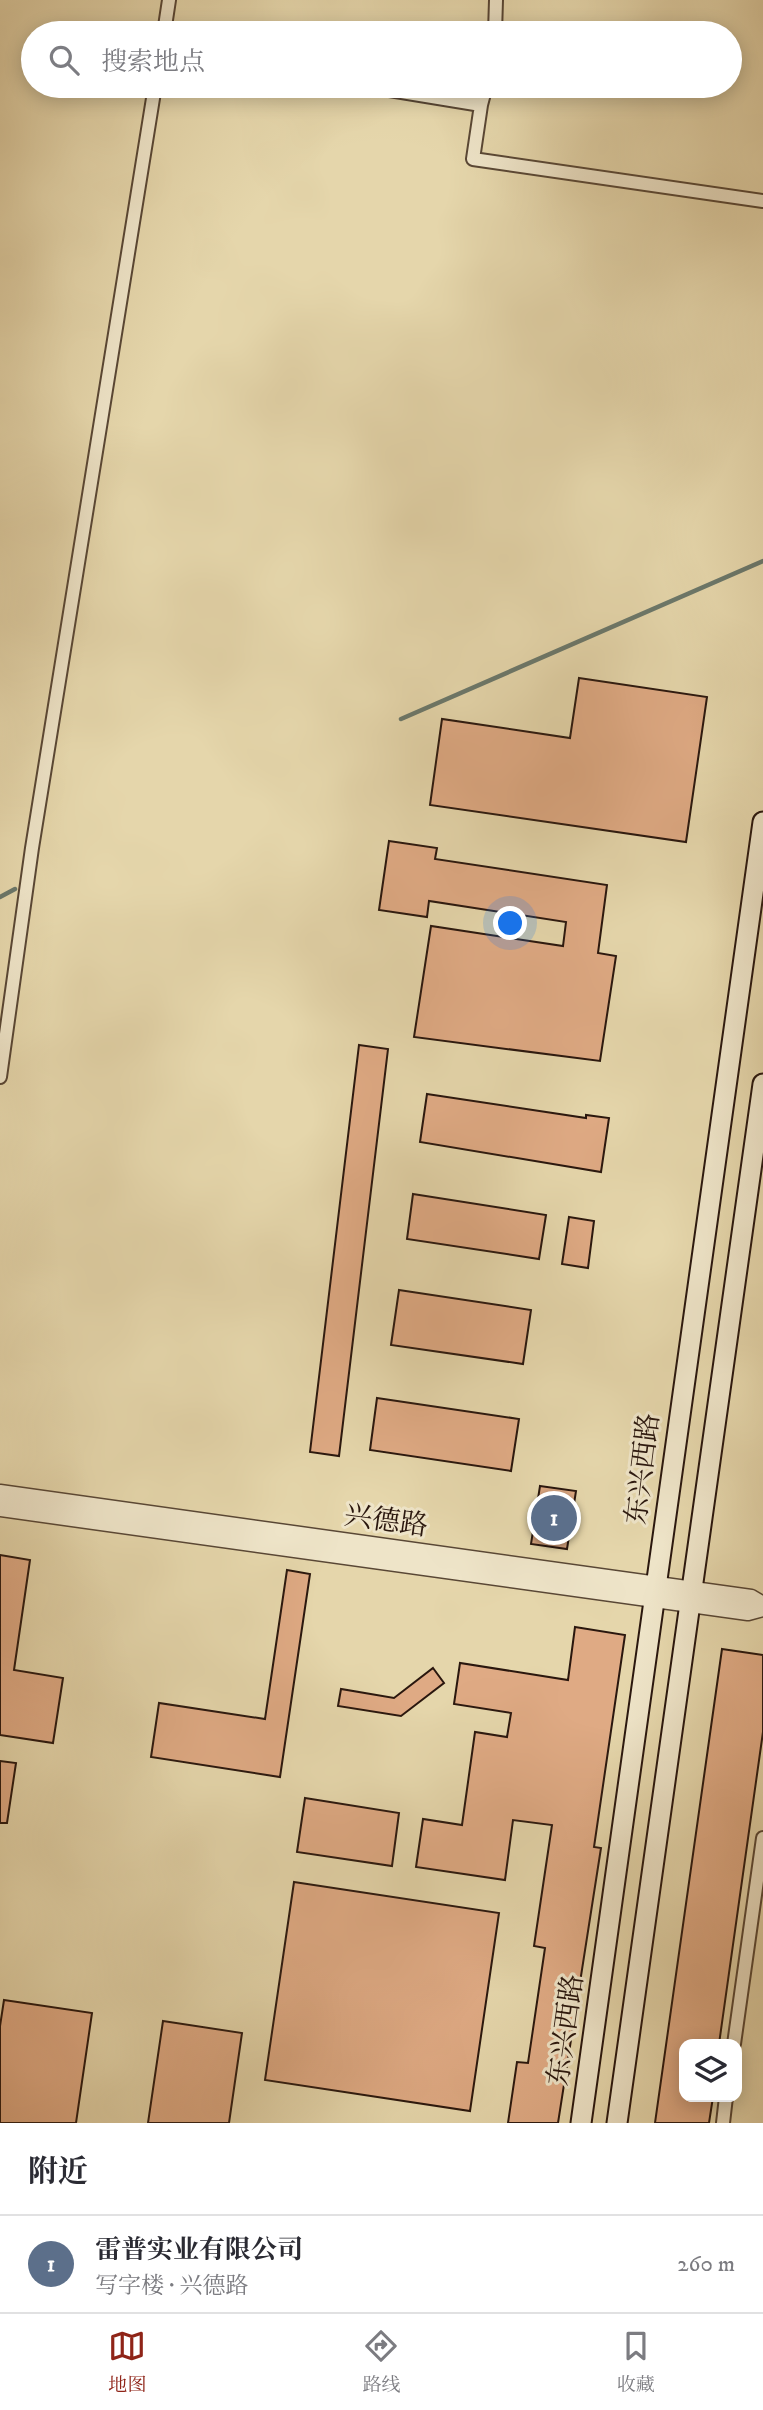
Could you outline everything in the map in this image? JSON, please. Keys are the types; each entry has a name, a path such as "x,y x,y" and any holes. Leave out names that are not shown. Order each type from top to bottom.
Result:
{"main road":[{"name":"东兴西路","path":"581,2123 763,822"},
{"path":"617,2123 763,1084"}],"street":[{"path":"166,21 169,0"},
{"path":"495,21 496,0"},
{"path":"0,1077 35,834 153,98"},
{"path":"438,98 481,105"},
{"path":"483,98 473,159 763,201"},
{"name":"兴德路","path":"0,1493 655,1592"},
{"name":"兴德路","path":"0,1508 691,1597 748,1612 763,1606"},
{"path":"735,2039 763,1838"},
{"path":"723,2123 725,2102"}],"building":[{"path":"579,678 707,697 686,842 430,805 442,719 570,738"},
{"path":"389,841 437,848 435,859 607,885 598,953 616,956 600,1061 414,1037 431,926 563,946 566,922 429,901 427,917 379,910"},
{"path":"359,1045 388,1049 339,1456 310,1452"},
{"path":"427,1094 586,1118 586,1115 609,1118 601,1172 420,1142"},
{"path":"413,1194 546,1215 539,1259 407,1239"},
{"path":"569,1217 594,1221 588,1268 562,1264"},
{"path":"399,1290 531,1310 523,1364 391,1345"},
{"path":"377,1398 519,1419 511,1471 370,1450"},
{"path":"540,1486 576,1491 567,1549 531,1544"},
{"path":"0,1555 30,1560 14,1670 63,1678 53,1743 0,1735"},
{"path":"287,1570 310,1574 280,1777 151,1757 159,1703 265,1719"},
{"path":"575,1627 625,1635 594,1847 601,1848 558,2123 508,2123 517,2062 528,2063 545,1948 534,1946 552,1825 513,1820 505,1880 416,1867 423,1819 462,1825 475,1732 507,1737 511,1713 454,1704 460,1663 568,1680"},
{"path":"722,1649 763,1655 763,1732 720,2039 679,2039 679,2102 712,2102 709,2123 655,2123"},
{"path":"433,1668 444,1683 401,1716 338,1706 341,1689 394,1698"},
{"path":"0,1761 16,1763 7,1823 0,1823"},
{"path":"305,1798 399,1813 392,1866 297,1852"},
{"path":"294,1882 499,1913 470,2111 265,2080"},
{"path":"4,2000 92,2013 76,2123 0,2123 0,2026"},
{"path":"163,2021 242,2033 229,2123 148,2123"}],"waterway":[{"path":"401,719 763,561"},
{"path":"0,897 15,889"}],"place":[{"name":"雷普实业有限公司","path":"554,1518"}]}
